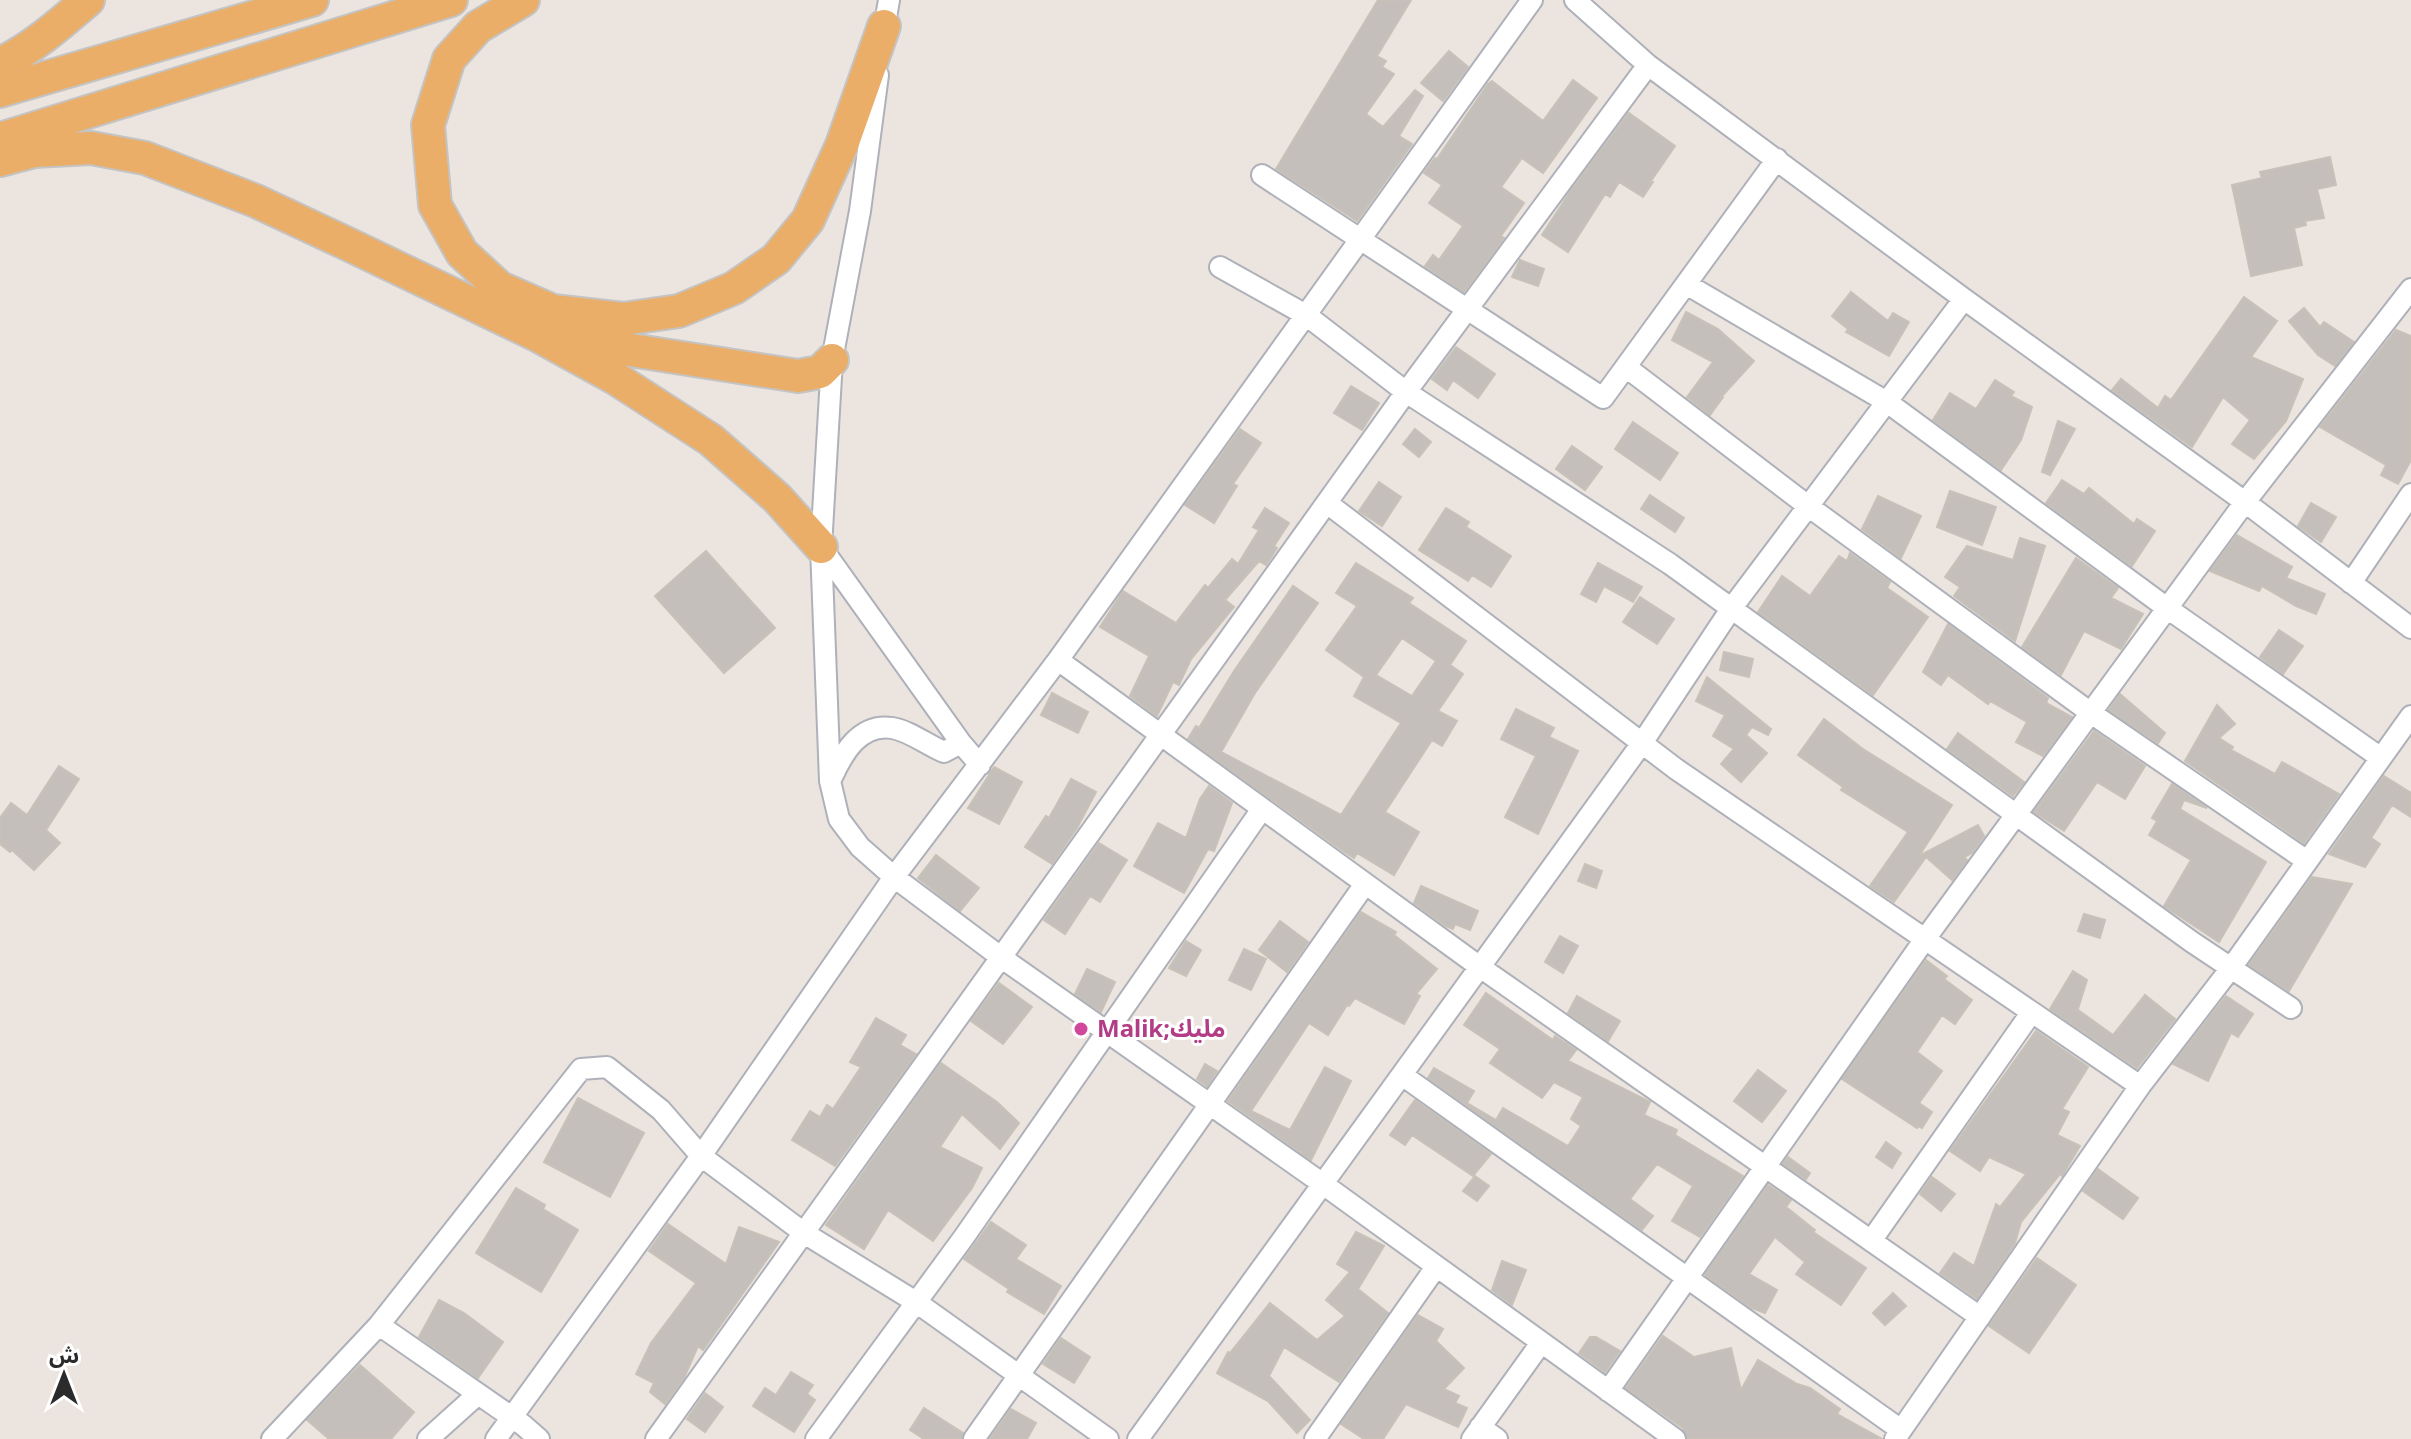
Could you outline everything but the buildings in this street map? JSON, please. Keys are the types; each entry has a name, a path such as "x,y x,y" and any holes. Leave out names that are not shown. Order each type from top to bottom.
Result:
{"highway":[{"path":"0,64 53,30 88,0"},
{"path":"0,91 312,0"},
{"path":"0,139 451,0"},
{"path":"523,0 478,27 449,59 428,125 435,205 462,253 500,288 553,311 623,319 679,311 734,288 776,259 808,220 842,145 887,13"},
{"path":"0,160 34,151 91,148 145,158 256,201 537,335 615,378 711,440 777,498 821,547"},
{"path":"537,335 798,376 820,372 832,360"}],"street":[{"path":"496,1439 701,1156 894,877 1058,660 1532,0"},
{"path":"1575,0 1648,65 2245,502 2411,628"},
{"path":"887,13 860,211 832,360 821,547 830,781 839,819 860,847 894,877 1002,958 1323,1184 1675,1439"},
{"path":"656,1439 1406,392 1648,65"},
{"path":"1262,175 1603,398 1777,159"},
{"path":"1220,267 1306,315 1406,392 1670,564 2291,1008"},
{"path":"1686,284 1887,402 2167,608 2381,758"},
{"path":"1608,1391 1925,939 2245,502 2411,289"},
{"path":"1138,1439 1642,743 1731,609 1964,299"},
{"path":"1626,367 1808,506 2091,713 2307,861"},
{"path":"2351,583 2411,494"},
{"path":"1327,503 1676,769 2140,1086"},
{"path":"821,547 980,765"},
{"path":"1058,660 1480,967 1980,1317"},
{"path":"1402,1075 1686,1277 1898,1434 2140,1086 2231,968 2411,716"},
{"path":"830,781 843,752 856,738 875,729 892,728 944,752 961,743"},
{"path":"816,1439 916,1302 1262,809"},
{"path":"974,1439 1365,884"},
{"path":"1871,1241 2031,1013"},
{"path":"272,1439 379,1325 581,1069 607,1067 661,1110 701,1156 804,1233 916,1302 1108,1439"},
{"path":"1315,1439 1436,1267"},
{"path":"379,1325 539,1439"},
{"path":"1483,1435 1541,1343"},
{"path":"428,1439 478,1394"}],"place":[{"name":"Malik;مليك","path":"1081,1029"}]}
